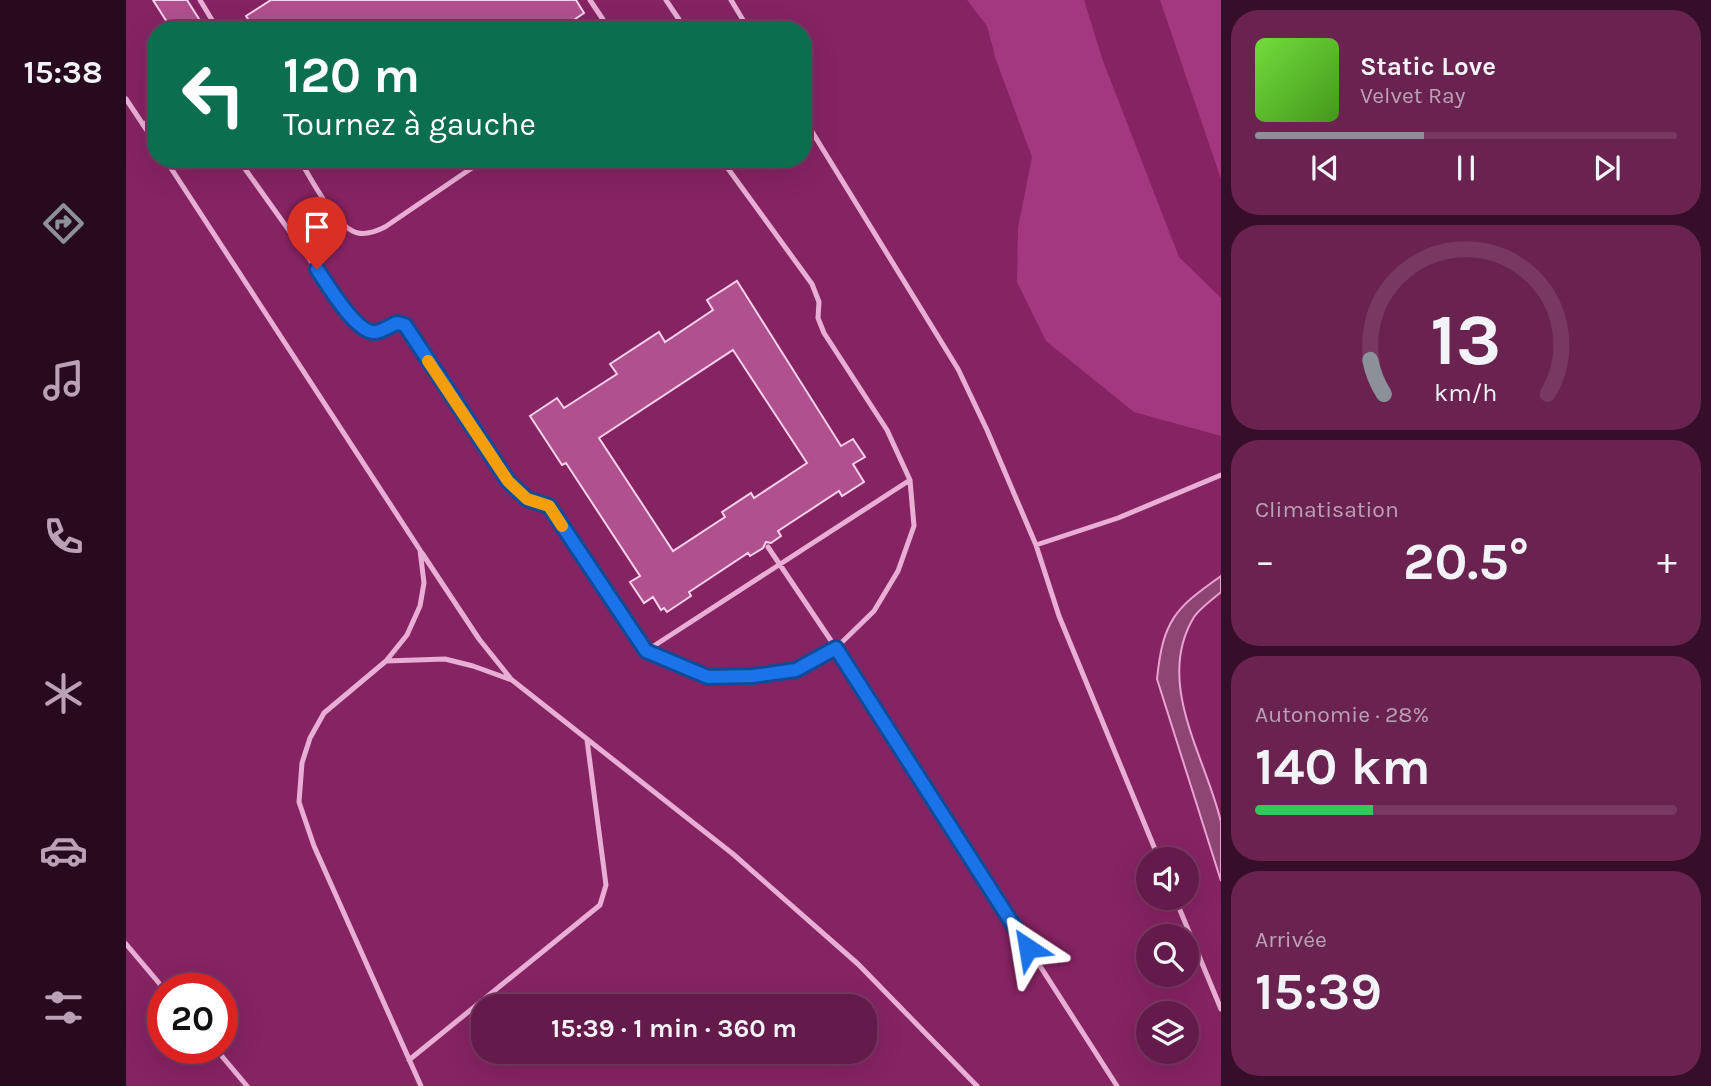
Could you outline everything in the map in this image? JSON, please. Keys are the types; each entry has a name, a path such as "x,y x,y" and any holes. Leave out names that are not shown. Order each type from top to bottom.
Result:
{"lane":[{"path":"200,0 213,21"},
{"path":"590,0 604,21"},
{"path":"666,0 680,21"},
{"path":"731,0 744,21"},
{"path":"126,99 147,131"},
{"path":"143,125 147,122"},
{"path":"812,132 958,369 1037,545 1059,616 1153,847"},
{"path":"171,168 479,639 512,680 733,854 858,964 976,1086"},
{"path":"244,168 363,330 375,332 397,323 405,325 508,481 527,499 549,506 646,651 708,677 742,677 796,670 836,648 874,611 898,571 914,526 910,480 887,430 824,332 818,318 819,302 812,284 728,168"},
{"path":"305,168 344,226 358,233 372,233 472,168"},
{"path":"1037,545 1118,518 1221,475"},
{"path":"646,651 910,480"},
{"path":"768,547 836,648 1117,1086"},
{"path":"420,550 424,583 420,606 407,635 386,661 324,713 310,738 302,763 299,802 314,846 421,1086"},
{"path":"386,661 445,659 512,680"},
{"path":"409,1060 600,905 606,885 587,739"},
{"path":"1180,910 1221,1009"},
{"path":"126,944 150,973"},
{"path":"228,1064 247,1086"}],"shaded area":[{"path":"967,0 1084,0 1103,61 1179,257 1221,298 1221,436 1134,412 1046,341 1017,282 1018,228 1032,157 996,60 987,26"},
{"path":"1160,0 1221,0 1221,179"},
{"path":"1221,576 1221,592 1194,617 1183,642 1179,668 1187,720 1221,822 1221,881 1157,679 1163,643 1174,618 1192,598"}],"building":[{"path":"153,0 187,0 200,21 166,21"},
{"path":"271,0 576,0 584,13 572,21 249,21 246,16"},
{"path":"737,281 841,446 853,439 865,457 853,464 864,482 842,496 839,491 778,531 781,536 771,543 766,542 763,548 750,556 748,553 689,592 691,596 667,612 664,608 661,610 653,597 644,603 630,582 640,576 566,463 562,465 530,416 557,398 564,408 617,374 610,364 659,332 665,342 713,310 707,300","holes":["733,350 807,463 754,498 751,493 722,512 725,517 673,551 599,438"]}],"slow traffic":[{"path":"428,361 508,481 527,499 549,506 562,526"}],"route":[{"path":"317,269 363,330 375,332 397,323 405,325 508,481 527,499 549,506 646,651 708,677 753,676 796,670 836,648 1028,948"}]}
